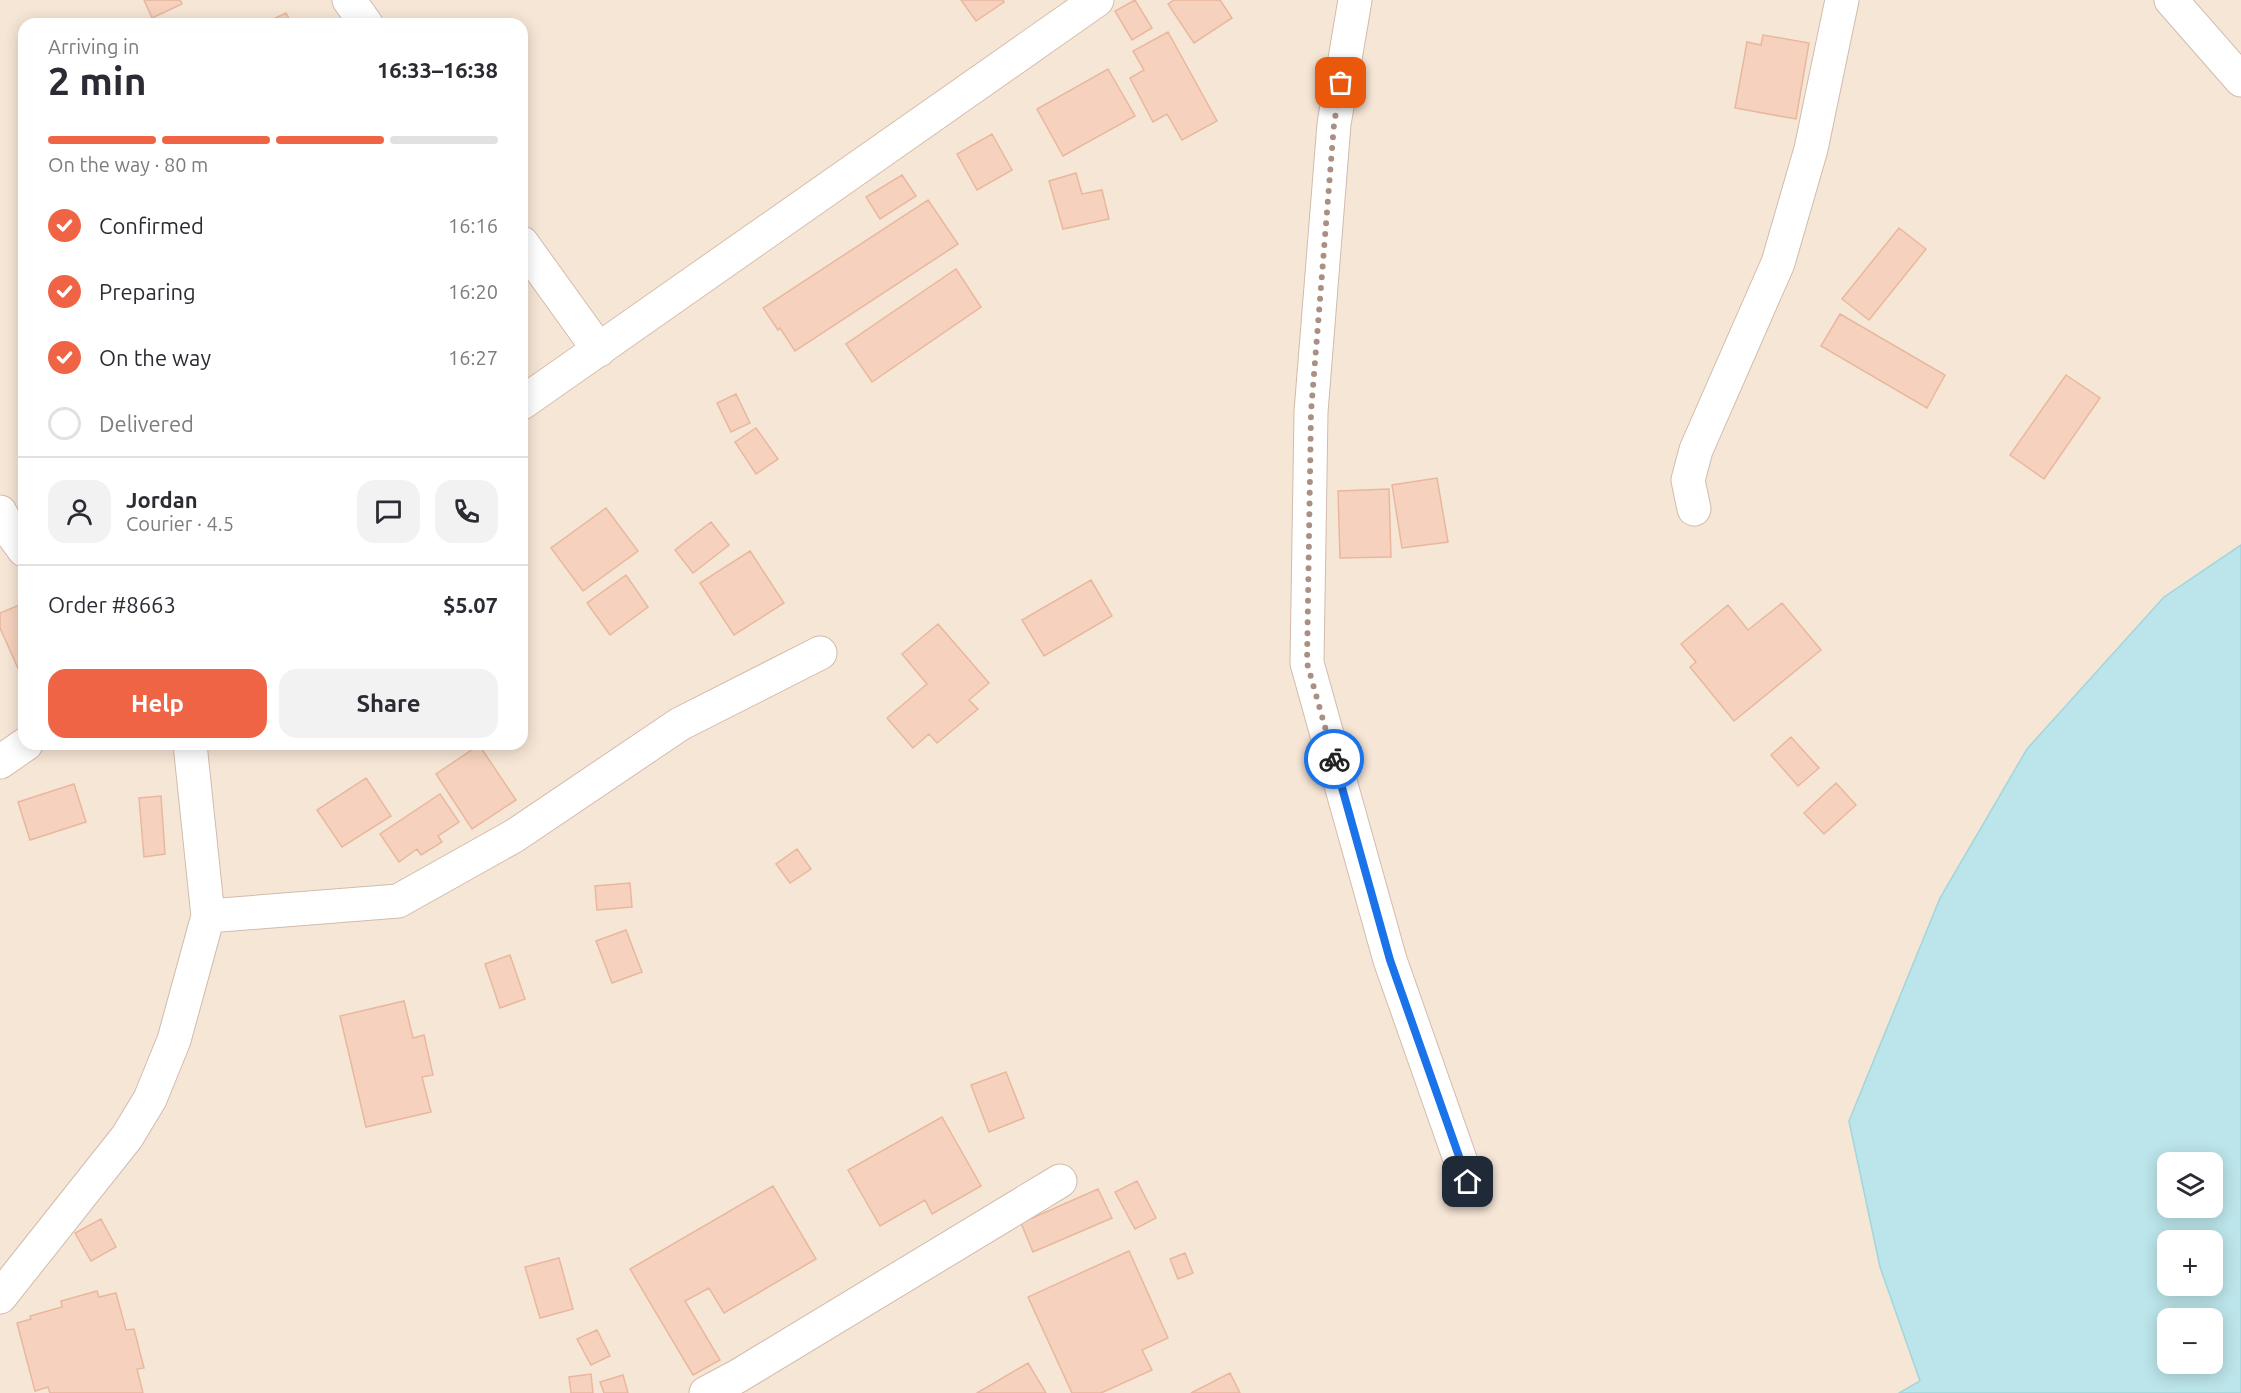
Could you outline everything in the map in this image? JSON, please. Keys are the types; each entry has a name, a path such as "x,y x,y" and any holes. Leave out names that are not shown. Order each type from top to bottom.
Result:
{"street":[{"path":"349,0 362,18"},
{"path":"528,399 1096,0"},
{"path":"1355,0 1334,124 1312,400 1307,663 1390,960 1468,1182"},
{"path":"1694,509 1688,480 1696,450 1778,262 1811,149 1842,0"},
{"path":"2171,0 2241,80"},
{"path":"528,251 599,350"},
{"path":"0,513 18,542"},
{"path":"208,916 398,901 514,836 680,724 820,652"},
{"path":"0,762 18,750"},
{"path":"0,1297 127,1137 150,1099 174,1040 208,916 191,750"},
{"path":"706,1393 738,1376 1060,1181"}],"shaded area":[{"path":"0,0 2241,0 2241,545 2164,597 2027,749 1940,898 1849,1121 1880,1267 1920,1382 1899,1393 0,1393"}],"water":[{"path":"2241,545 2241,1393 1899,1393 1920,1381 1880,1267 1849,1121 1940,898 2027,749 2164,597"}],"building":[{"path":"144,0 180,0 182,4 152,18"},
{"path":"961,0 1003,0 1004,2 976,21"},
{"path":"1135,0 1152,28 1132,40 1115,11"},
{"path":"1174,0 1220,0 1232,18 1194,43 1168,4"},
{"path":"286,13 289,18 276,18"},
{"path":"1168,32 1217,121 1182,140 1167,114 1153,122 1130,78 1144,70 1133,51"},
{"path":"1763,35 1809,43 1796,119 1735,108 1747,42 1761,45"},
{"path":"1108,69 1135,116 1063,156 1037,109"},
{"path":"992,134 1012,170 977,190 957,154"},
{"path":"1076,173 1082,194 1102,190 1109,219 1063,229 1049,181"},
{"path":"902,175 916,196 880,219 866,197"},
{"path":"928,200 958,244 795,351 763,308"},
{"path":"1899,228 1926,249 1869,320 1842,299"},
{"path":"956,269 981,307 872,382 846,344"},
{"path":"1840,314 1945,375 1927,408 1821,346"},
{"path":"2066,375 2100,398 2044,479 2010,455"},
{"path":"736,394 750,423 731,432 717,403"},
{"path":"756,428 778,459 756,474 735,442"},
{"path":"1437,478 1448,542 1402,548 1392,485"},
{"path":"1389,489 1391,557 1340,558 1338,491"},
{"path":"606,508 638,551 583,591 551,548"},
{"path":"711,522 729,545 693,573 675,550"},
{"path":"750,551 784,603 734,635 700,583"},
{"path":"626,575 648,607 610,635 587,603"},
{"path":"1091,580 1112,616 1044,656 1022,620"},
{"path":"1782,603 1821,650 1734,721 1690,667 1696,662 1681,644 1728,605 1748,630"},
{"path":"18,606 18,668 0,628 0,613"},
{"path":"938,624 989,683 969,700 978,709 937,743 929,734 913,748 887,718 927,684 902,654"},
{"path":"1791,737 1819,768 1798,786 1771,755"},
{"path":"472,750 482,750 516,800 472,829 436,774"},
{"path":"366,778 391,816 342,847 317,810"},
{"path":"1836,783 1856,805 1824,834 1804,813"},
{"path":"74,784 86,822 30,840 18,802"},
{"path":"440,794 459,822 438,836 442,842 421,855 417,849 399,862 380,834"},
{"path":"161,796 165,854 144,857 139,798"},
{"path":"797,849 811,869 790,883 776,864"},
{"path":"630,883 632,907 597,910 595,886"},
{"path":"626,930 642,972 612,983 596,941"},
{"path":"510,955 525,999 500,1008 485,964"},
{"path":"404,1001 413,1038 424,1035 433,1075 422,1077 431,1112 366,1127 340,1016"},
{"path":"1006,1072 1024,1118 989,1132 971,1085"},
{"path":"942,1117 981,1186 932,1214 925,1200 880,1226 848,1170"},
{"path":"1137,1181 1156,1218 1135,1229 1115,1192"},
{"path":"773,1186 816,1259 724,1313 709,1288 685,1301 720,1360 693,1375 630,1269"},
{"path":"1098,1189 1112,1218 1033,1252 1021,1223"},
{"path":"101,1219 116,1247 91,1261 75,1233"},
{"path":"1129,1251 1168,1338 1142,1350 1152,1370 1101,1393 1072,1393 1028,1297"},
{"path":"1185,1253 1193,1273 1178,1279 1170,1259"},
{"path":"559,1258 573,1309 540,1318 525,1267"},
{"path":"97,1291 99,1297 116,1293 126,1330 134,1329 144,1368 137,1369 143,1393 50,1393 48,1387 35,1391 17,1323 31,1319 30,1316 62,1307 61,1301"},
{"path":"597,1330 610,1356 591,1365 577,1339"},
{"path":"1028,1363 1046,1393 977,1393"},
{"path":"1230,1373 1240,1393 1191,1393"},
{"path":"591,1374 593,1393 571,1393 569,1377"},
{"path":"623,1375 628,1393 604,1393 600,1382"}],"way so far":[{"path":"1334,759 1307,663 1311,412 1334,124 1341,83"}],"route":[{"path":"1334,759 1390,960 1468,1182"}]}
